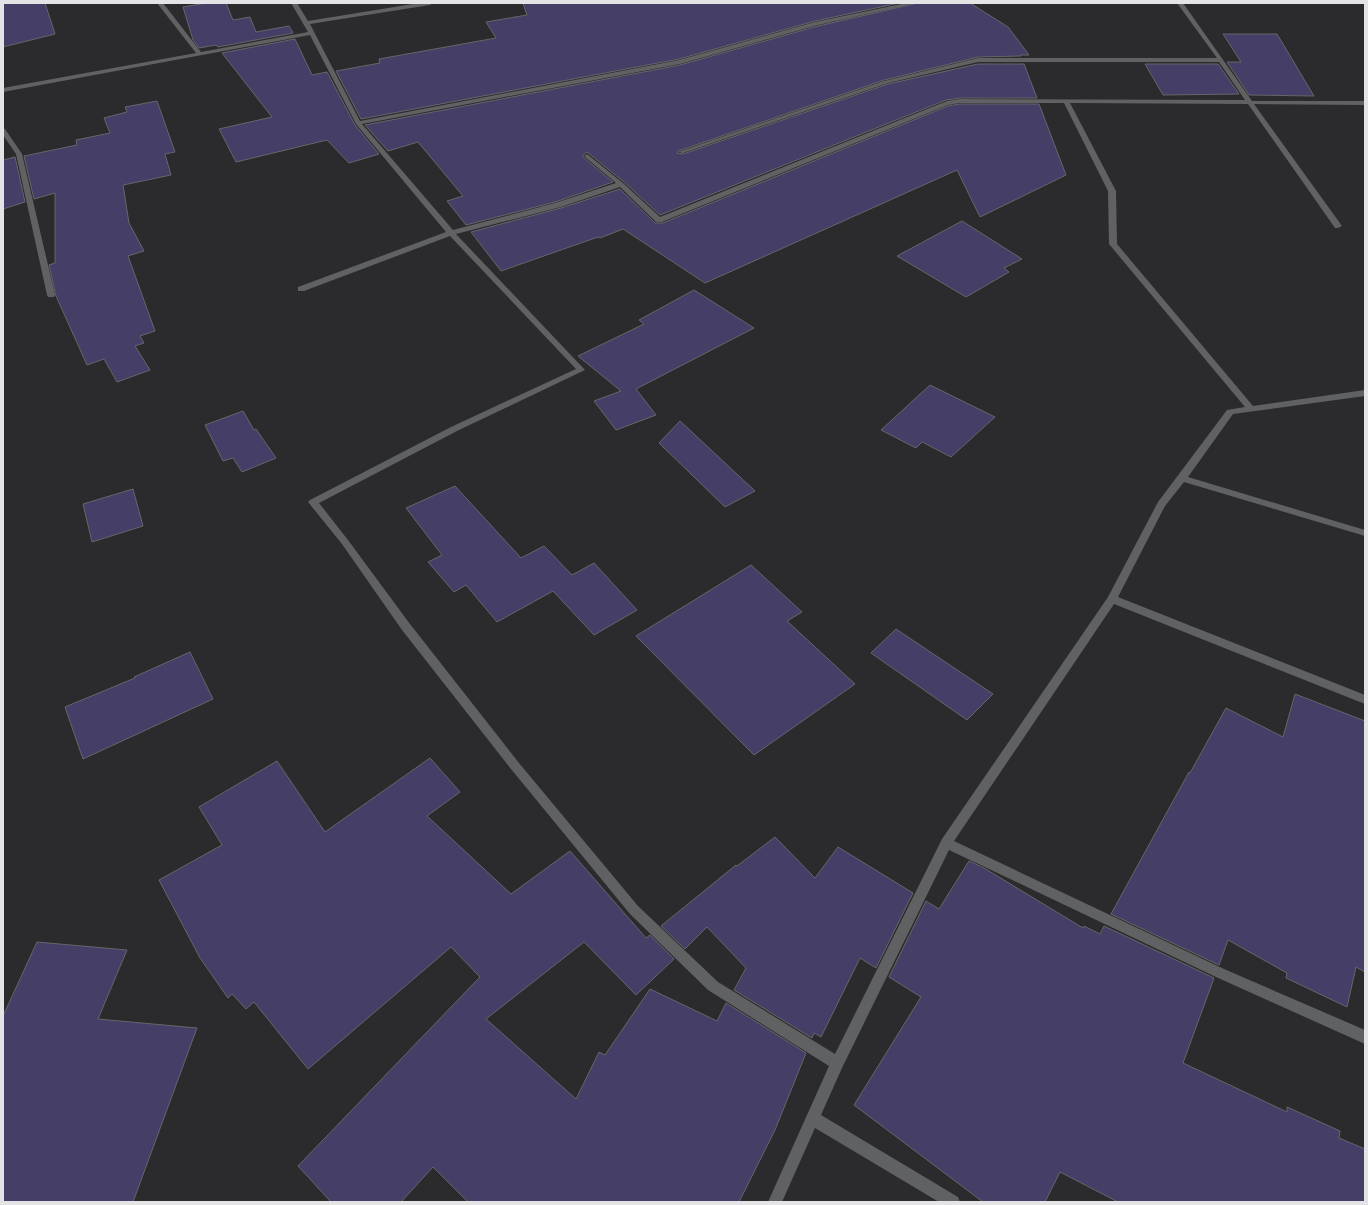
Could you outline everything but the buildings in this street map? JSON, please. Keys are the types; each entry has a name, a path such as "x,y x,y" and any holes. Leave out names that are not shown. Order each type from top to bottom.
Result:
{"street":[{"path":"160,3 200,54"},
{"path":"294,3 312,33 358,123 451,233 581,370 454,429 313,502 345,542 406,627 515,766 634,910 714,986 837,1063"},
{"path":"305,23 430,3"},
{"path":"358,123 680,62 817,23 914,3"},
{"path":"1180,3 1338,226"},
{"path":"3,90 312,33"},
{"path":"681,152 886,82 978,60 1221,60"},
{"path":"587,156 621,184 659,220 947,103 960,101 1365,103"},
{"path":"1066,102 1112,191 1112,244 1251,409"},
{"path":"3,130 19,154 52,295"},
{"path":"301,289 451,233 558,205 621,184"},
{"path":"775,1202 837,1063 946,843 1112,599 1161,504 1182,478 1230,412 1365,393"},
{"path":"1182,478 1365,533"},
{"path":"1112,599 1365,700"},
{"path":"946,843 1220,973 1365,1037"},
{"path":"812,1118 952,1202"}]}
